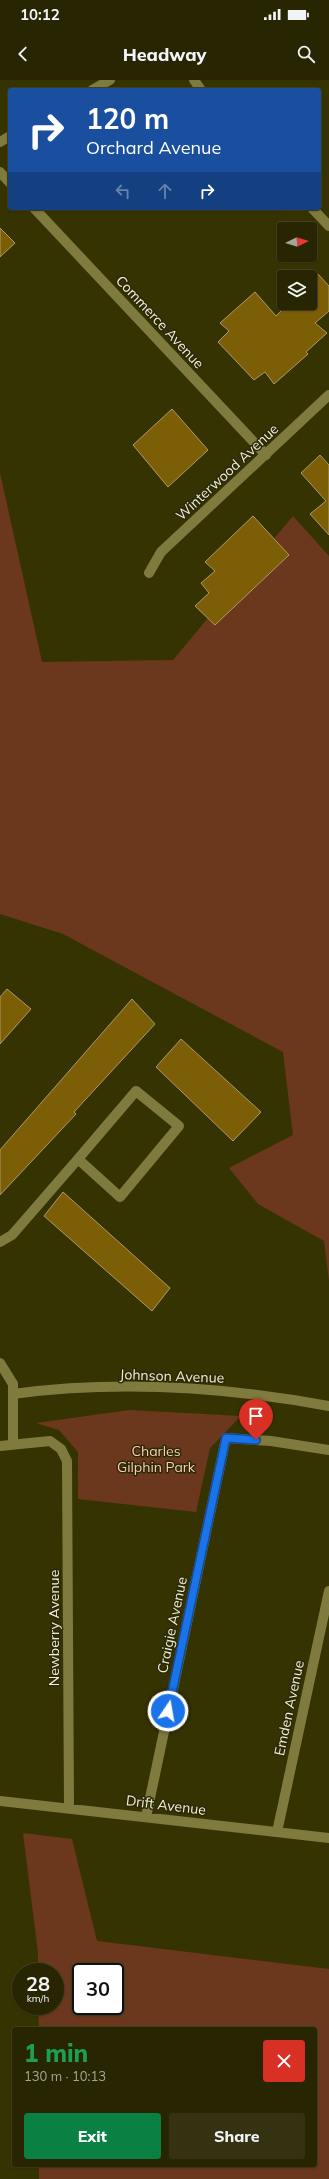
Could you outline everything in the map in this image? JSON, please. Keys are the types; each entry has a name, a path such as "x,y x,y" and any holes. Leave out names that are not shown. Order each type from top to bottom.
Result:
{"street":[{"path":"96,88 110,80"},
{"path":"194,80 200,88"},
{"path":"0,172 8,181"},
{"name":"Commerce Avenue","path":"36,210 266,455"},
{"path":"314,210 329,226"},
{"name":"Winterwood Avenue","path":"149,573 161,552 329,395"},
{"path":"0,1242 12,1235 136,1091 179,1126 120,1197 78,1159"},
{"path":"0,1363 13,1384 13,1443 0,1446"},
{"name":"Johnson Avenue","path":"13,1394 45,1390 90,1388 150,1388 253,1393 329,1406"},
{"name":"Craigie Avenue","path":"146,1817 226,1438 271,1441 329,1450"},
{"name":"Newberry Avenue","path":"13,1443 50,1441 61,1449 67,1461 69,1808"},
{"name":"Emden Avenue","path":"277,1832 329,1591"},
{"name":"Drift Avenue","path":"0,1801 329,1838"}],"green space":[{"path":"0,473 42,662 173,660 293,516 329,556 329,1281 324,1241 258,1204 229,1168 293,1135 283,1052 63,934 0,914"},
{"name":"Charles Gilphin Park","path":"130,1410 241,1416 210,1448 196,1512 78,1499 78,1452 59,1430 36,1423"},
{"path":"23,1833 72,1839 97,1941 329,1969 329,2179 39,2179 39,2167 317,2167 317,2027 39,2027 38,2015 64,2015 64,1963 38,1963"}],"building":[{"path":"0,228 15,243 0,257"},
{"path":"318,274 329,286 329,311 315,323 327,333 306,352 308,354 274,384 265,372 254,380 218,342 229,331 220,323 255,292 276,316 282,310 317,310"},
{"path":"172,409 208,450 168,487 133,445"},
{"path":"320,455 329,465 329,535 310,514 326,501 301,473"},
{"path":"253,516 289,555 215,625 195,606 209,593 201,583 215,571 205,562"},
{"path":"7,989 31,1009 0,1044 0,997"},
{"path":"132,999 155,1024 74,1112 76,1114 0,1195 0,1150"},
{"path":"181,1039 261,1112 233,1141 156,1067"},
{"path":"63,1192 170,1288 152,1311 44,1216"}],"route":[{"path":"168,1711 226,1438 256,1440"}]}
